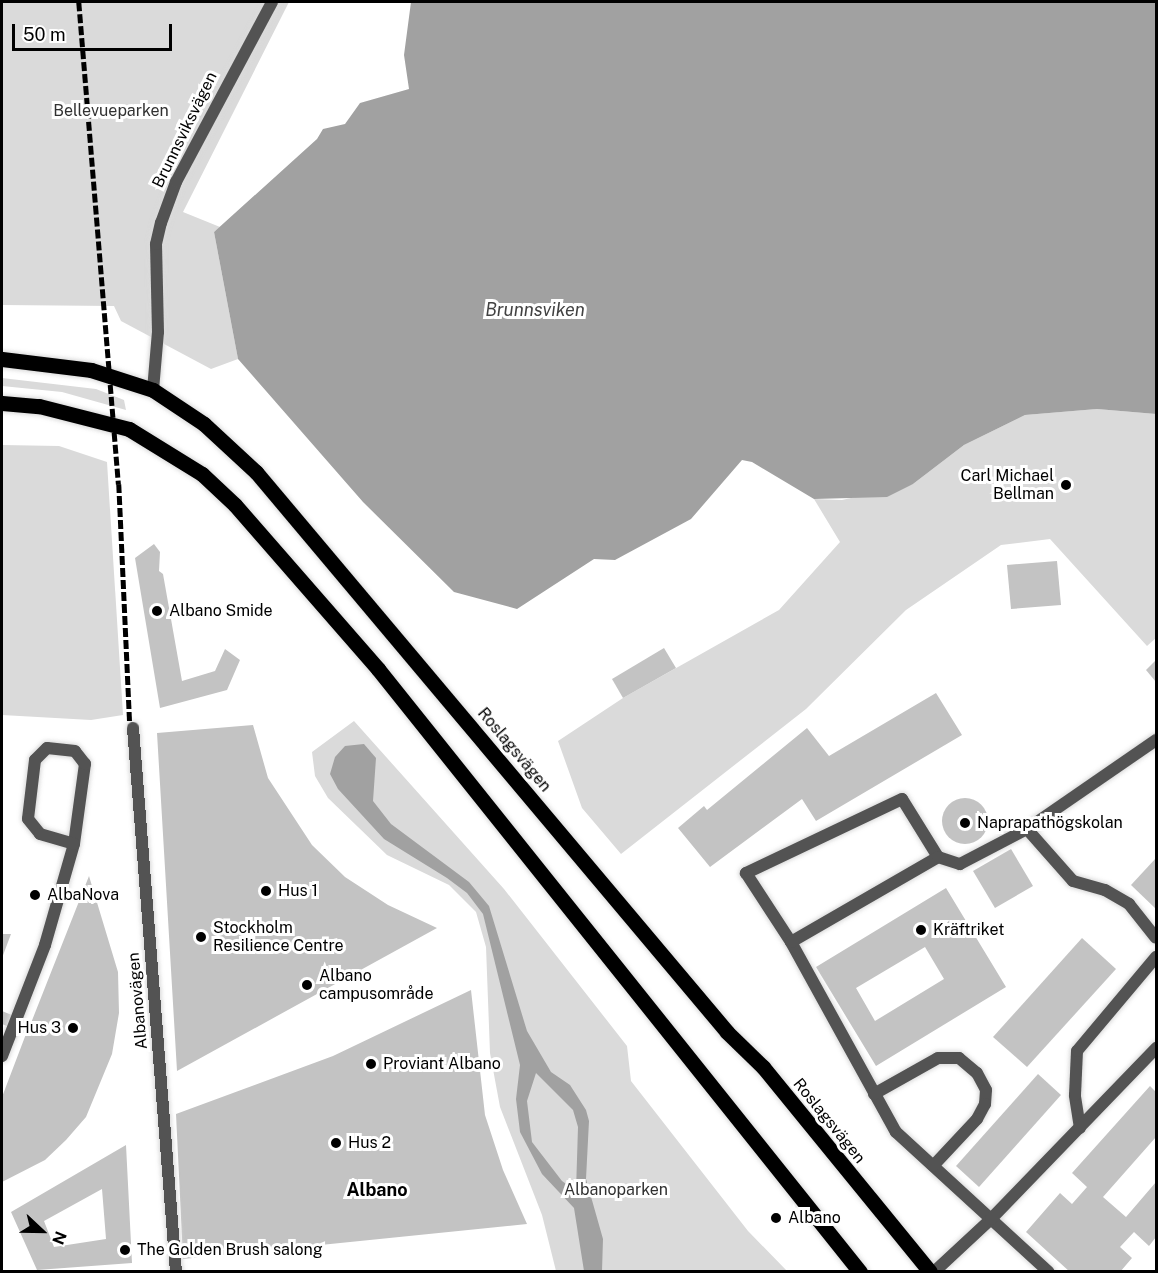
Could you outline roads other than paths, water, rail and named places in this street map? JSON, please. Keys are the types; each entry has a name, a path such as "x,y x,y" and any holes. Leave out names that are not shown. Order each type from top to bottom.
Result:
{"main road":[{"name":"Roslagsvägen","path":"2,359 91,370 153,390 204,424 256,472 727,1032 764,1067 932,1272"},
{"path":"2,403 39,406 129,429 202,474 235,505 392,687 860,1272"}],"street":[{"name":"Brunnsviksvägen","path":"153,390 158,332 156,244 161,223 176,182 272,2"},
{"name":"Albanovägen","path":"133,728 176,1272"},
{"path":"1048,1272 896,1132 791,942 746,873 902,799 938,857 960,864 1027,829 1126,764 1156,740"},
{"path":"2,1056 45,945 74,844 85,764 75,751 47,748 35,760 28,819 40,834 74,844"},
{"path":"1027,829 1072,881 1105,890 1129,904 1156,938"},
{"path":"791,942 938,857"},
{"path":"1080,1128 1075,1095 1077,1052 1156,957"},
{"path":"932,1272 991,1220 1156,1048"},
{"path":"874,1094 938,1058 958,1058 977,1073 986,1090 985,1104 977,1119 933,1166"}],"water":[{"name":"Brunnsviken","path":"411,2 1156,2 1156,414 1097,409 1025,415 964,445 913,484 887,497 814,499 752,462 742,460 691,519 615,560 594,559 517,609 454,592 363,502 238,359 214,232 317,139 323,129 345,124 360,103 409,89 404,55"},
{"path":"364,744 376,758 373,801 391,824 469,882 489,906 527,1031 551,1072 570,1085 586,1110 589,1121 586,1179 603,1239 602,1271 584,1271 574,1208 542,1174 520,1132 516,1099 520,1065 483,914 467,893 384,839 338,789 330,774 335,757 345,746","holes":["536,1073 573,1110 578,1127 576,1191 562,1181 532,1142 527,1101"]}],"railway":[{"path":"79,2 119,484 130,723"}],"place":[{"name":"Carl Michael Bellman","path":"1066,485"},
{"name":"Albano Smide","path":"157,611"},
{"name":"Naprapathögskolan","path":"965,823"},
{"name":"Hus 1","path":"266,891"},
{"name":"AlbaNova","path":"35,895"},
{"name":"Kräftriket","path":"921,930"},
{"name":"Stockholm Resilience Centre","path":"201,937"},
{"name":"Albano campusområde","path":"307,985"},
{"name":"Hus 3","path":"73,1028"},
{"name":"Proviant Albano","path":"371,1064"},
{"name":"Hus 2","path":"336,1143"},
{"name":"Albano","path":"776,1218"},
{"name":"The Golden Brush salong","path":"125,1250"}],"district":[{"name":"Albano","path":"377,1190"}],"park label":[{"name":"Bellevueparken","path":"111,111"},
{"name":"Albanoparken","path":"616,1190"}]}
